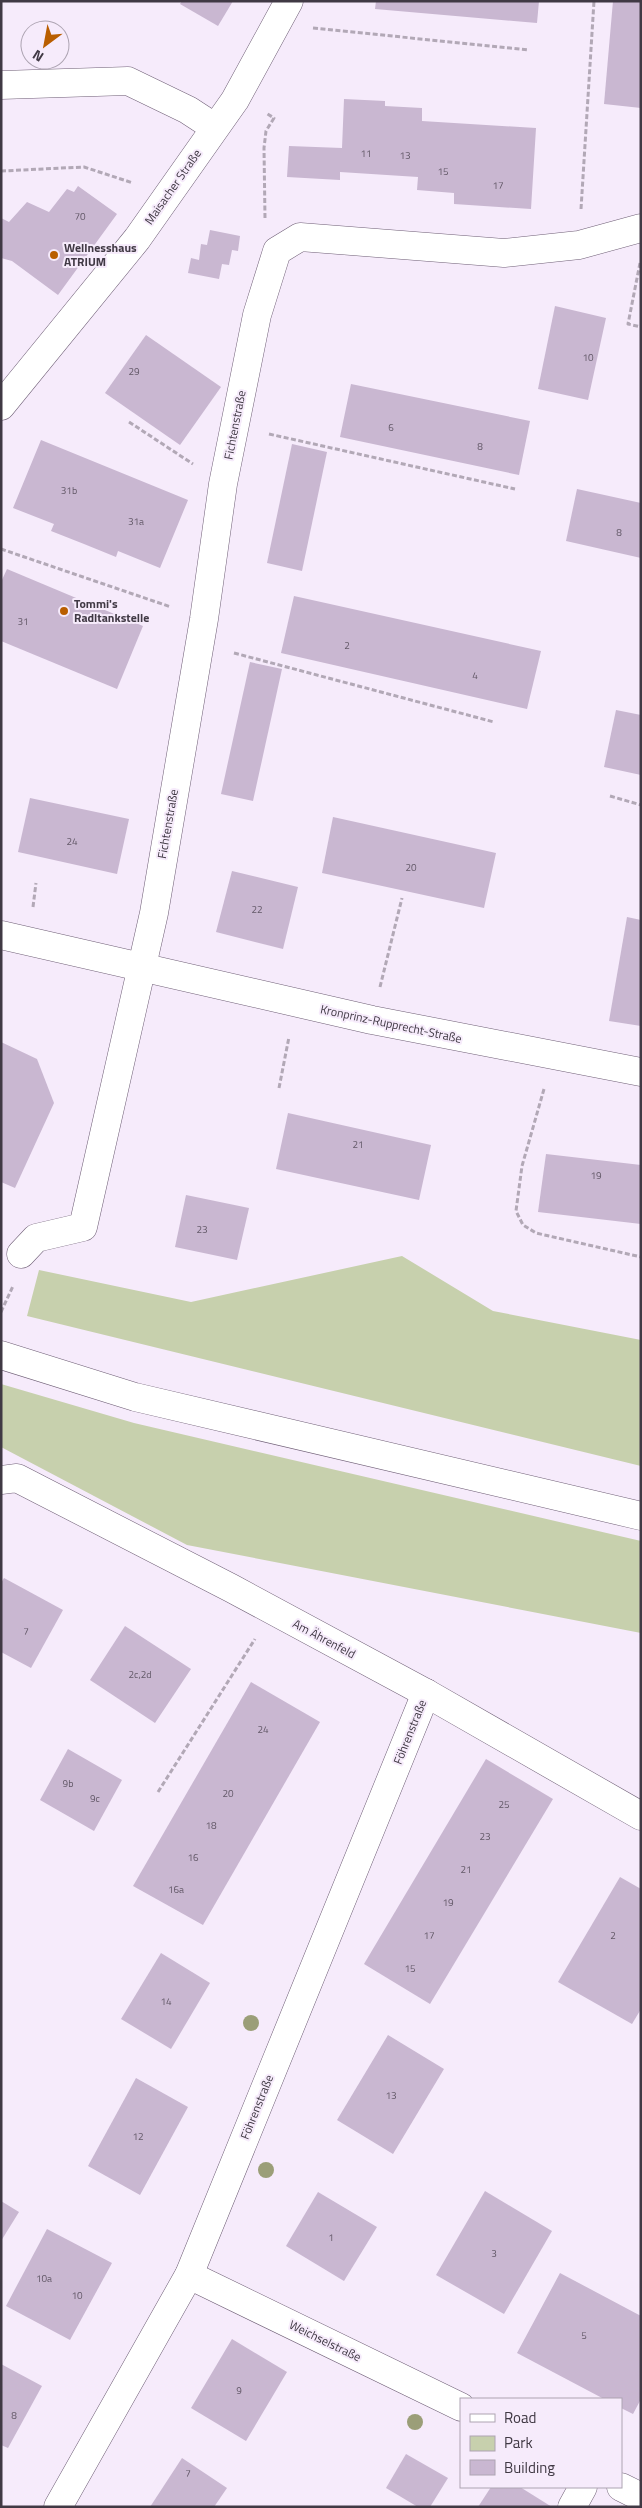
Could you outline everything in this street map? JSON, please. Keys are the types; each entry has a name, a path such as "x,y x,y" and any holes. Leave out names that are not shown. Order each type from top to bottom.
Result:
{"main road":[{"name":"Maisacher Straße","path":"1,406 137,240 214,127 235,100 289,1"},
{"path":"1,85 128,81 188,110 214,127"},
{"name":"Fichtenstraße","path":"142,967 202,631 223,484 257,315 277,251 300,237 504,253 579,245 638,229"},
{"name":"Kronprinz-Rupprecht-Straße","path":"1,935 372,1020 555,1057 641,1072"},
{"path":"19,1266 36,1238 83,1227 142,967"},
{"path":"1,1355 135,1397 641,1516"},
{"name":"Am Ährenfeld","path":"1,1480 17,1478 272,1611 426,1693 641,1816"},
{"name":"Föhrenstraße","path":"58,2507 189,2275 426,1693"},
{"name":"Weichselstraße","path":"189,2275 460,2407"},
{"path":"572,2507 582,2488"},
{"path":"622,2488 641,2498"}],"path":[{"path":"579,245 594,1"},
{"path":"275,24 529,50"},
{"path":"235,100 274,118 266,131 264,148 265,222"},
{"path":"1,171 84,167 137,184"},
{"path":"638,229 640,267 628,324 641,326"},
{"path":"129,422 223,484"},
{"path":"235,425 515,489"},
{"path":"1,549 202,631 494,722"},
{"path":"610,796 641,805"},
{"path":"372,1020 402,898"},
{"path":"279,1088 296,1003"},
{"path":"555,1057 524,1158 516,1211 523,1225 536,1233 641,1257"},
{"path":"1,1312 19,1266"},
{"path":"158,1792 272,1611"}],"green space":[{"path":"402,1256 493,1311 641,1340 641,1466 27,1316 39,1270 191,1302"},
{"path":"1,1384 134,1423 641,1541 641,1633 187,1545 1,1447"}],"building":[{"path":"182,1 233,1 218,26 180,4"},
{"path":"376,1 539,1 537,23 375,9"},
{"path":"613,1 641,1 641,108 604,104"},
{"path":"344,99 385,101 385,106 422,108 422,121 536,128 531,209 454,204 454,193 417,190 418,177 340,172 340,180 287,177 289,146 342,148"},
{"path":"78,186 117,214 58,295 12,261 1,258 1,218 9,222 27,202 49,212 67,189 74,192"},
{"path":"210,230 240,236 238,251 232,250 229,265 222,264 219,279 188,273 191,258 199,260 201,244 207,245"},
{"path":"555,306 606,318 588,400 538,389"},
{"path":"146,335 221,387 180,445 105,393"},
{"path":"351,384 530,421 519,475 340,437"},
{"path":"41,440 188,500 160,568 118,551 116,557 51,531 54,524 13,508"},
{"path":"292,444 327,452 302,571 267,563"},
{"path":"577,489 641,503 641,558 566,541"},
{"path":"7,569 143,626 117,689 1,641 1,582"},
{"path":"294,596 541,651 527,709 281,653"},
{"path":"250,662 282,669 253,801 221,794"},
{"path":"616,710 641,715 641,775 604,767"},
{"path":"30,798 129,819 117,874 18,852"},
{"path":"333,817 496,853 484,908 322,873"},
{"path":"232,871 298,887 283,949 216,932"},
{"path":"627,917 641,920 641,1026 609,1021"},
{"path":"1,1042 37,1059 54,1103 15,1188 1,1182"},
{"path":"288,1113 431,1145 419,1200 276,1169"},
{"path":"546,1154 641,1165 641,1224 538,1212"},
{"path":"186,1195 249,1208 237,1260 175,1247"},
{"path":"4,1578 63,1610 31,1668 1,1652 1,1583"},
{"path":"125,1626 191,1669 155,1723 90,1680"},
{"path":"251,1682 320,1722 203,1925 133,1886"},
{"path":"68,1749 122,1780 94,1831 40,1800"},
{"path":"486,1759 553,1799 430,2004 364,1964"},
{"path":"620,1877 641,1889 641,2009 632,2024 558,1982"},
{"path":"161,1953 210,1983 171,2049 121,2019"},
{"path":"388,2035 444,2069 393,2154 337,2120"},
{"path":"136,2078 188,2107 140,2195 88,2166"},
{"path":"485,2191 552,2231 504,2314 436,2275"},
{"path":"318,2192 377,2227 344,2281 286,2246"},
{"path":"1,2201 19,2212 1,2241"},
{"path":"47,2229 112,2263 70,2340 6,2306"},
{"path":"560,2273 641,2316 641,2399 633,2414 622,2408 622,2398 602,2398 517,2353"},
{"path":"232,2339 287,2372 246,2441 191,2408"},
{"path":"1,2364 42,2386 8,2448 1,2445"},
{"path":"406,2454 448,2478 430,2507 418,2507 386,2488"},
{"path":"182,2458 227,2488 214,2507 150,2507"},
{"path":"490,2488 522,2488 552,2507 478,2507"}],"place":[{"name":"Wellnesshaus ATRIUM","path":"54,255"},
{"name":"Tommi's Radltankstelle","path":"64,611"}]}
